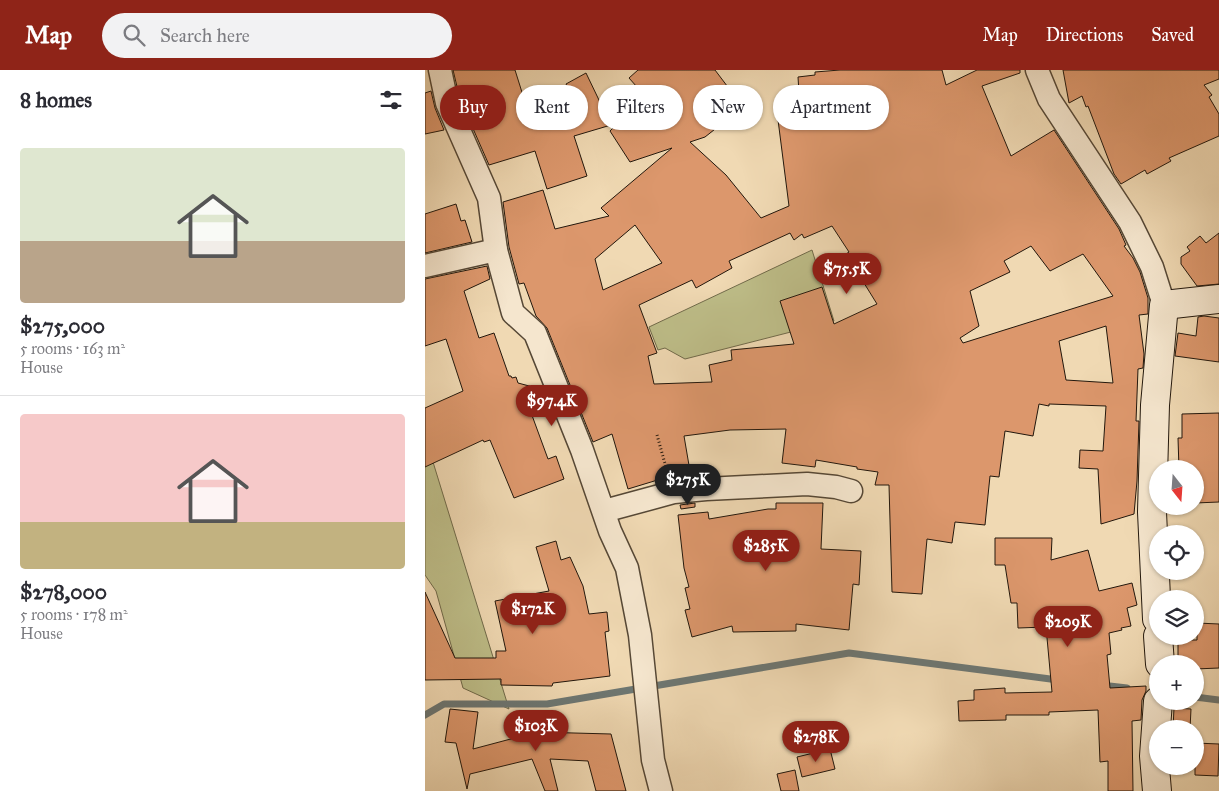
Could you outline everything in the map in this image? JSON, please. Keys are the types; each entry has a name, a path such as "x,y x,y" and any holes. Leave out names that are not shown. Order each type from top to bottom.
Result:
{"street":[{"path":"440,70 447,103 489,198 496,250 513,313 535,334 582,450 610,531 627,568 640,635 653,760 661,791"},
{"path":"1037,70 1049,99 1130,222 1152,268 1164,305 1155,405 1152,512 1156,590"},
{"path":"425,266 496,250"},
{"path":"1164,305 1219,299"},
{"path":"604,511 674,492 807,484 836,487 851,492"},
{"path":"1157,710 1154,756 1157,791"}],"path":[{"path":"657,435 674,492"}],"green space":[{"path":"812,250 834,321 685,359 665,348 658,350 649,327"},
{"path":"425,436 509,709 463,688 436,591 425,575"}],"building":[{"path":"453,70 515,70 520,85 516,85 516,130 588,130 588,85 566,84 586,73 598,98 598,129 574,136 587,176 547,189 535,151 489,165 474,130 506,130 506,85 457,85"},
{"path":"638,70 715,70 726,85 693,85 693,130 714,130 705,137 690,142 726,175 761,218 789,206 779,130 889,130 889,85 798,85 798,77 815,75 815,72 840,70 942,70 946,85 977,70 1020,70 1020,73 982,86 1011,156 1054,130 1119,229 1126,245 1124,246 1140,272 1148,298 1148,314 1139,315 1144,354 1143,368 1138,369 1136,421 1139,421 1134,514 1101,524 1098,469 1079,468 1080,450 1103,451 1106,406 1049,404 1049,406 1039,404 1033,436 1005,431 999,477 990,476 985,525 955,522 952,543 927,539 922,594 892,592 889,485 875,485 878,472 857,469 857,467 816,460 815,467 782,463 786,429 730,430 684,436 691,477 675,479 674,475 628,489 612,434 593,442 547,328 536,316 524,283 519,284 509,247 503,202 543,190 555,229 609,216 601,208 672,148 630,162 610,131 683,130 683,85 635,85 629,78","holes":["635,225 662,263 603,290 595,259","832,226 849,252 846,254 877,304 834,324 822,287 780,301 794,344 731,350 732,360 709,365 712,382 654,384 648,356 657,353 639,305 692,280 696,288 732,268 729,261 790,233 794,240 802,234 804,238","1031,246 1050,271 1083,254 1113,296 963,343 960,338 979,326 970,291 1010,272 1004,261","1106,326 1113,383 1066,380 1059,341"]},
{"path":"1063,70 1219,70 1219,79 1204,85 1212,95 1209,97 1219,114 1219,136 1169,158 1171,161 1147,174 1145,170 1121,184 1114,174 1088,106 1086,107 1082,96 1069,103"},
{"path":"431,91 440,120 440,130 444,130 425,134 425,93"},
{"path":"456,204 461,221 465,220 472,242 425,253 425,214"},
{"path":"1219,233 1219,284 1197,286 1181,264 1181,257 1190,251 1187,247 1200,236 1206,243"},
{"path":"487,266 490,279 464,291 479,338 494,333 509,376 512,378 516,377 518,383 533,387 526,399 548,459 556,456 564,479 514,498 490,440 484,442 483,440 425,467 425,408 463,391 446,339 425,346 425,279"},
{"path":"1198,317 1219,318 1219,362 1175,356 1178,333 1196,336"},
{"path":"1219,413 1219,502 1204,503 1204,460 1179,460 1178,438 1182,438 1182,414"},
{"path":"695,503 695,507 681,509 680,505"},
{"path":"776,503 823,503 821,549 861,551 859,585 853,584 849,630 796,624 796,631 733,632 732,626 692,637 685,610 690,609 685,588 689,587 684,568 678,515 708,512 709,519 776,509"},
{"path":"995,538 1052,538 1051,560 1088,550 1099,591 1132,583 1137,605 1127,608 1131,626 1109,633 1111,654 1107,655 1110,688 1146,686 1142,700 1141,720 1132,721 1133,791 1108,791 1108,761 1100,762 1098,710 1049,712 1049,715 1006,715 1006,720 959,721 958,701 974,700 974,690 1005,688 1005,693 1052,692 1046,627 1018,628 1017,603 1011,603 1005,565 995,565"},
{"path":"556,541 561,560 570,557 583,586 589,614 607,612 609,631 605,632 610,676 553,683 552,686 501,685 501,679 425,680 425,592 455,658 496,658 496,651 506,651 495,601 549,591 536,547"},
{"path":"1204,623 1219,624 1219,668 1204,669 1204,655 1178,655 1178,645 1204,645"},
{"path":"450,709 478,712 473,749 537,732 611,734 626,791 596,791 588,761 550,759 558,791 545,791 532,759 470,774 467,789 456,743 445,742"},
{"path":"1174,710 1191,710 1190,720 1173,720"},
{"path":"1204,743 1219,744 1218,776 1195,775 1204,775"},
{"path":"830,749 835,769 802,777 797,757"},
{"path":"795,770 799,791 781,791 777,774"}],"waterway":[{"path":"425,715 444,704 547,704 849,653 1058,680"},
{"path":"1101,685 1127,688"},
{"path":"1204,698 1219,700"}]}
